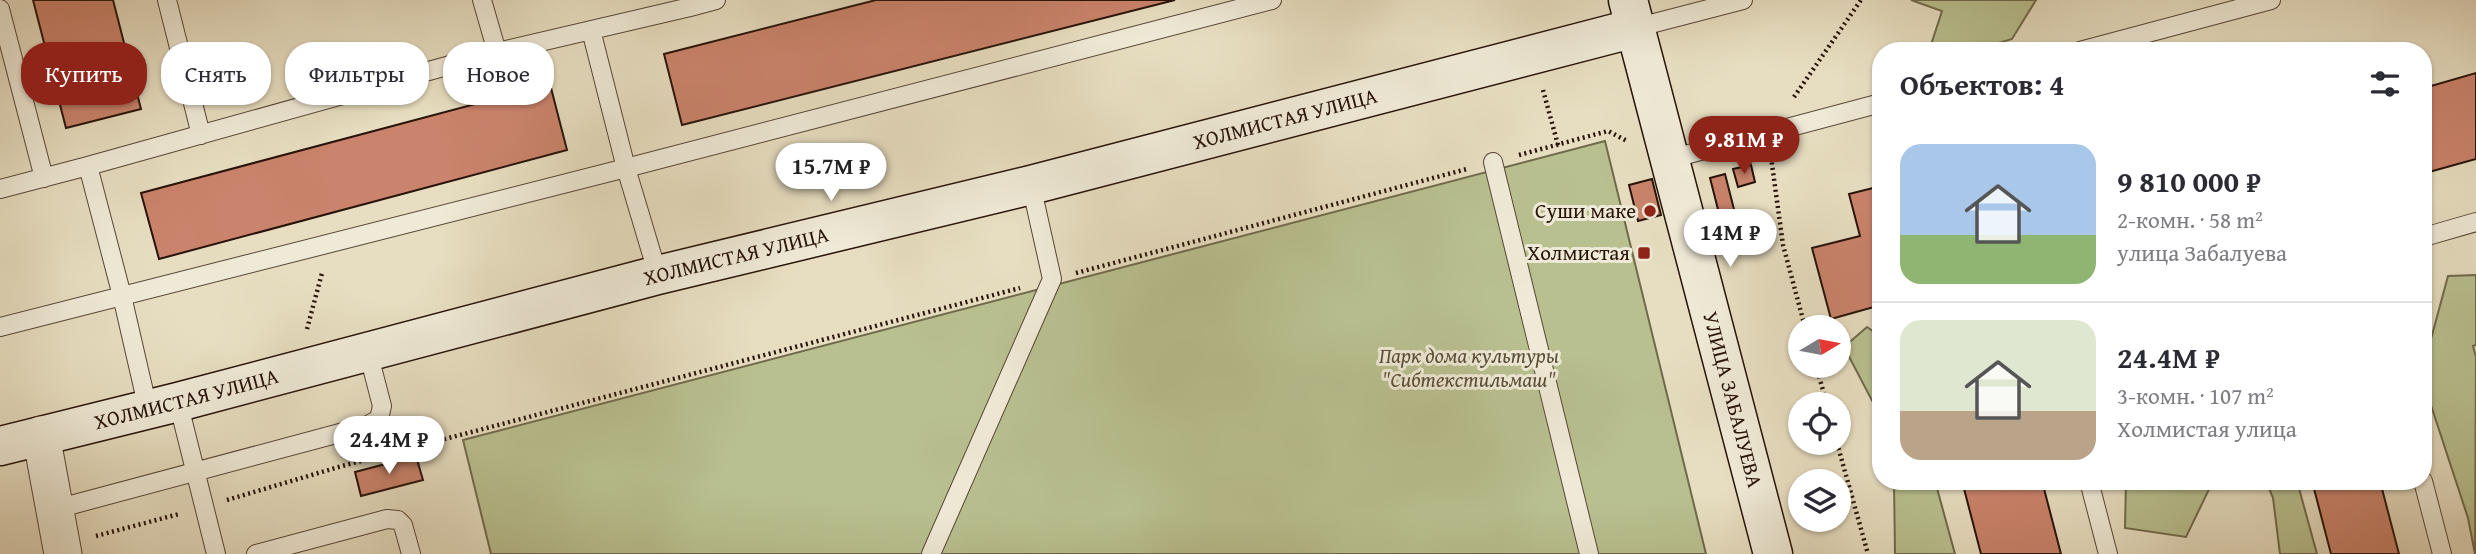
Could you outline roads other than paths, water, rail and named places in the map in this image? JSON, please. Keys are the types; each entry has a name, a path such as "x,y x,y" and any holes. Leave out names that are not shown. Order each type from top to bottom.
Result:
{"street":[{"name":"УЛИЦА ЗАБАЛУЕВА","path":"1632,14 1773,554"},
{"name":"ХОЛМИСТАЯ УЛИЦА","path":"0,446 658,275 1031,185 1632,14"},
{"path":"41,435 76,546"}],"lane":[{"path":"167,0 201,135"},
{"path":"482,0 494,42"},
{"path":"540,42 689,4 716,0"},
{"path":"0,327 1272,0"},
{"path":"1632,14 1743,0"},
{"path":"2114,42 2271,0"},
{"path":"0,9 44,178"},
{"path":"591,30 626,168 658,275"},
{"path":"0,189 443,67"},
{"path":"1670,159 1872,105"},
{"path":"1493,162 1589,554"},
{"path":"88,166 122,296 163,405 196,472 216,554"},
{"path":"931,554 1052,279 1031,185"},
{"path":"2432,235 2476,222"},
{"path":"71,505 366,426 379,419 382,406 368,352"},
{"path":"2091,490 2108,554"},
{"path":"2425,490 2442,554"},
{"path":"256,554 387,519 398,520 403,525 411,554"}],"place":[{"name":"Суши маке","path":"1650,211"},
{"name":"Холмистая","path":"1644,253"}],"park label":[{"name":"Парк дома культуры \"Сибтекстильмаш\"","path":"1469,368"}]}
